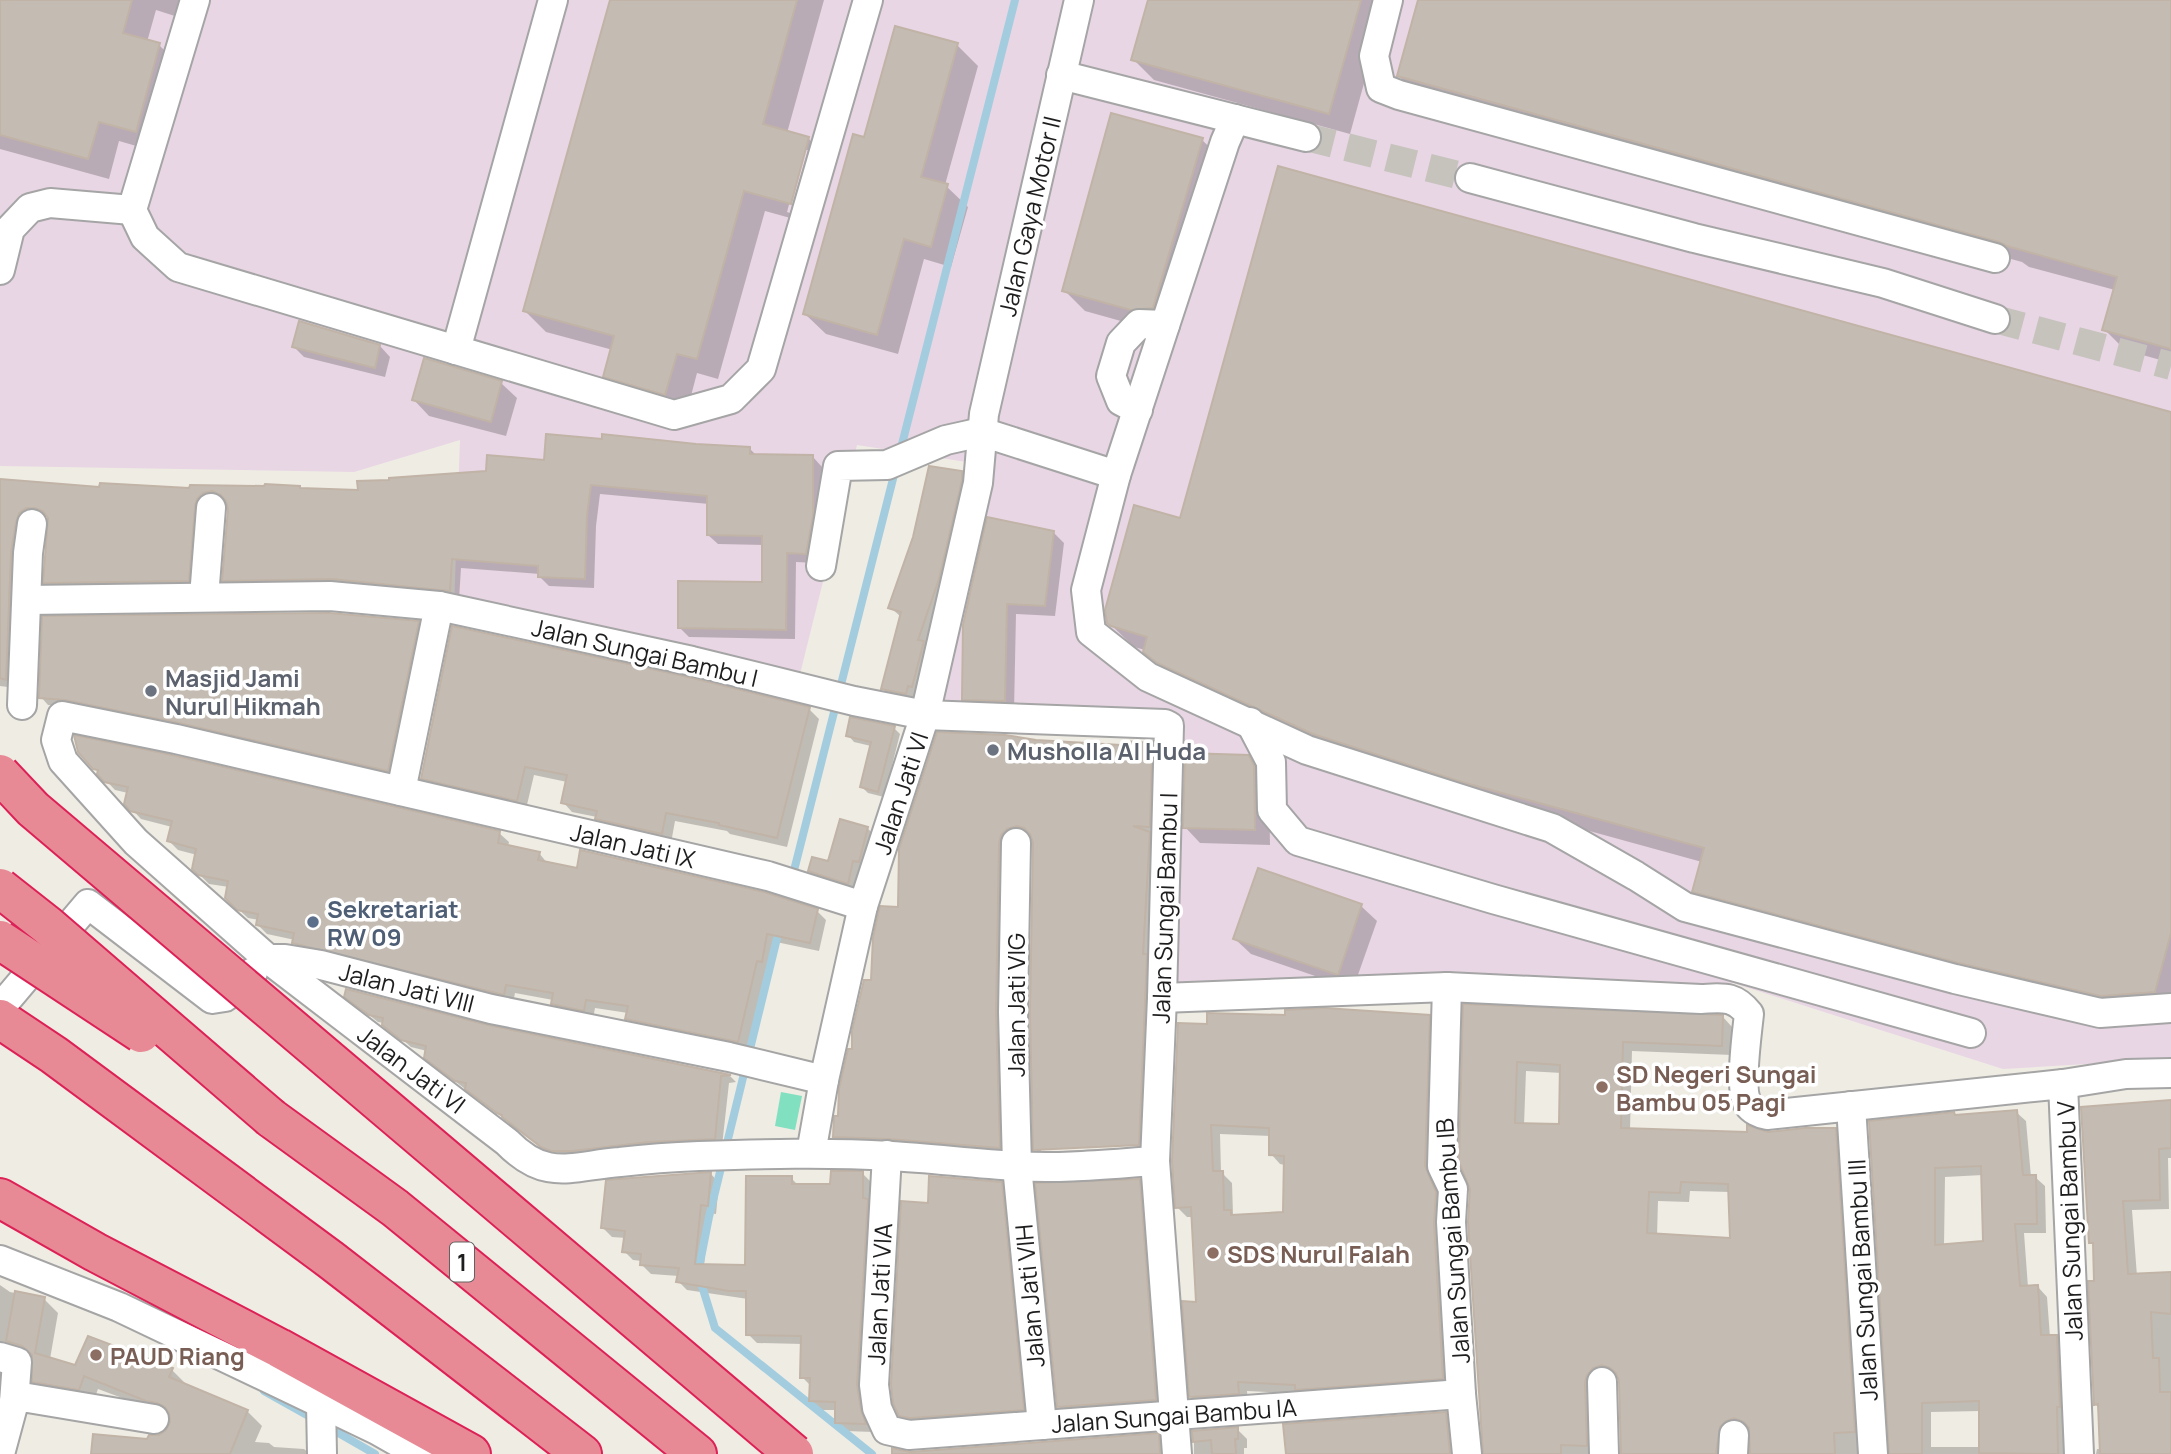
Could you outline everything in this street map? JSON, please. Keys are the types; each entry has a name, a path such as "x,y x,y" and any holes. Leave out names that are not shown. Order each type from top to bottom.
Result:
{"highway":[{"path":"0,774 33,809 794,1454"},
{"path":"0,888 47,925 271,1118"},
{"path":"0,940 271,1118"},
{"path":"0,1019 54,1055 331,1260 582,1454"},
{"name":"1","path":"271,1118 396,1208 697,1454"},
{"path":"0,1198 471,1454"},
{"path":"0,1231 95,1252"}],"street":[{"path":"195,0 132,209 145,237 178,267 674,415 731,399 761,369 867,0"},
{"path":"456,350 553,0"},
{"name":"Jalan Gaya Motor II","path":"982,432 1060,75 1079,0"},
{"path":"1388,0 1374,56 1381,88 1412,99 1995,258"},
{"path":"1060,75 1307,137"},
{"path":"1235,119 1225,142 1115,475 1086,590 1091,632 1148,677 1307,750 1552,828 1685,906 1955,978 2100,1013 2171,1008"},
{"path":"1470,178 1694,238 1883,283 1995,319"},
{"path":"0,270 10,229 30,208 50,203 132,209"},
{"path":"821,566 838,466 887,465 946,440 982,432 1115,475"},
{"name":"Jalan Jati VI","path":"811,1153 824,1080 863,905 925,715 978,483 982,432"},
{"path":"204,597 211,508"},
{"path":"11,698 27,600 32,524"},
{"name":"Jalan Sungai Bambu I","path":"27,600 330,596 439,606 925,715 1169,726 1162,998 1154,1161 1177,1454"},
{"path":"401,791 439,606"},
{"name":"Jalan Jati IX","path":"11,698 62,716 176,739 768,876 863,905"},
{"path":"62,716 56,740 63,761 136,842 268,959 225,997 212,999 88,904"},
{"path":"1250,722 1271,762 1272,810 1298,841 1493,900 1971,1034"},
{"path":"0,1009 136,842"},
{"name":"Jalan Jati VIG","path":"1016,843 1013,1012 1017,1166"},
{"name":"Jalan Jati VI","path":"268,959 507,1142 522,1157 532,1162 571,1170 618,1162 700,1156 811,1153 1054,1167 1154,1161"},
{"name":"Jalan Jati VIII","path":"268,959 312,963 491,1009 742,1060 824,1080"},
{"path":"1162,998 1447,987"},
{"name":"Jalan Sungai Bambu V","path":"1447,987 1728,998 1740,1003 1749,1014 1744,1091 1748,1104 1759,1114 2063,1084 2079,1454"},
{"name":"Jalan Sungai Bambu IB","path":"1447,987 1442,1166 1453,1189 1451,1222 1467,1454"},
{"path":"2063,1084 2126,1074 2171,1073"},
{"name":"Jalan Sungai Bambu III","path":"1851,1106 1873,1454"},
{"name":"Jalan Jati VIA","path":"887,1156 874,1385 877,1408 887,1430"},
{"name":"Jalan Jati VIH","path":"1017,1166 1041,1425"},
{"path":"0,1260 119,1307 321,1425 377,1430 419,1454"},
{"path":"0,1357 17,1362 14,1402 0,1454"},
{"path":"1602,1382 1604,1454"},
{"name":"Jalan Sungai Bambu IA","path":"887,1430 909,1435 1461,1394"},
{"path":"14,1402 22,1397 155,1419"}],"shaded area":[{"path":"0,0 2171,0 2171,1059 2003,1069 1733,983 1166,1004 1170,724 926,708 986,465 857,445 798,682 454,607 460,440 354,472 0,466"}],"green space":[{"path":"781,1092 802,1096 795,1130 775,1126"}],"building":[{"path":"0,0 132,0 123,33 160,43 136,132 99,122 88,159 0,135"},
{"path":"610,0 797,0 763,124 809,137 791,204 744,191 697,359 677,354 665,395 603,377 614,336 523,311"},
{"path":"1148,0 1361,0 1329,114 1131,60"},
{"path":"1418,0 2171,0 2171,349 2102,330 2117,277 1397,76"},
{"path":"895,26 958,43 921,177 948,184 931,247 904,239 877,335 803,314 853,134 864,137"},
{"path":"1111,113 1203,138 1153,308 1131,310 1062,291"},
{"path":"1278,166 2171,412 2171,933 2155,992 2101,996 1959,963 1692,892 1704,848 1462,782 1313,734 1157,663 1143,652 1147,637 1107,623 1105,610 1134,505 1180,518"},
{"path":"299,321 380,345 375,368 292,347"},
{"path":"424,358 502,381 491,422 412,400"},
{"path":"546,434 602,439 602,434 750,447 750,454 813,455 813,516 806,554 787,553 786,630 678,628 678,581 762,582 762,536 707,535 707,496 591,485 585,579 538,577 538,566 452,559 450,591 332,579 222,581 228,509 221,495 212,491 203,493 195,506 189,581 43,583 48,518 43,511 35,508 26,508 19,513 11,552 6,680 0,678 0,479 99,487 100,483 189,488 190,485 265,484 358,490 357,481 486,471 487,455 544,460"},
{"path":"929,466 962,471 962,480 939,579 918,640 924,641 912,687 908,686 906,694 881,689 901,612 888,608 913,537"},
{"path":"987,517 1054,531 1045,606 1007,604 1005,701 962,700 963,625"},
{"path":"329,613 419,621 388,771 179,723 65,700 39,698 42,616"},
{"path":"452,626 688,677 810,707 777,838 666,813 662,834 595,819 597,811 561,803 567,775 525,767 517,801 421,779"},
{"path":"850,717 895,726 878,792 860,787 871,742 846,736"},
{"path":"937,732 1121,745 1122,741 1152,743 1150,827 1133,826 1150,832 1143,954 1147,954 1139,1145 1033,1150 1030,1012 1033,843 1030,834 1017,826 1007,829 1001,835 999,843 996,1012 1000,1148 833,1137 834,1116 838,1116 839,1089 848,1049 852,1049 852,1031 864,980 871,980 873,938 880,906 898,907 899,849"},
{"path":"74,735 500,831 498,843 540,852 538,860 577,868 580,850 764,892 818,909 810,943 767,934 762,962 757,961 738,1042 625,1019 628,1006 586,1000 584,1011 551,1004 553,993 506,985 504,995 292,943 294,933 256,925 258,914 237,910 225,898 228,881 198,875 192,869 196,849 167,841 172,821 130,811 124,804 128,787 104,782 97,774 98,770 93,769 78,752"},
{"path":"1185,753 1249,755 1254,766 1255,830 1183,828"},
{"path":"840,819 868,827 859,862 853,861 848,884 808,871 812,857 828,861"},
{"path":"1258,868 1362,904 1338,975 1233,939"},
{"path":"346,989 488,1025 731,1075 721,1076 715,1139 648,1142 572,1151 551,1151 541,1147 465,1089 466,1083 455,1081 424,1058 426,1046 401,1040 382,1025 383,1018 369,1015 344,997"},
{"path":"1463,1004 1723,1015 1722,1046 1623,1042 1621,1128 1747,1132 1747,1125 1768,1132 1836,1128 1855,1432 1834,1433 1835,1454 1750,1454 1749,1428 1744,1422 1734,1418 1720,1427 1716,1454 1621,1454 1619,1381 1616,1373 1602,1365 1593,1368 1585,1382 1587,1446 1561,1445 1561,1454 1483,1454 1468,1222 1470,1189 1459,1162","holes":["1517,1062 1560,1065 1559,1124 1515,1123","1681,1182 1728,1184 1730,1238 1647,1233 1649,1192 1680,1193"]},
{"path":"1324,1008 1430,1015 1425,1166 1436,1192 1434,1223 1443,1379 1295,1390 1295,1385 1238,1382 1239,1394 1189,1397 1182,1301 1196,1302 1191,1207 1175,1208 1172,1161 1178,1023 1207,1024 1207,1013 1285,1015 1285,1010","holes":["1211,1125 1269,1128 1269,1155 1284,1156 1283,1212 1231,1215 1231,1210 1224,1210 1223,1171 1213,1171"]},
{"path":"2171,1100 2171,1148 2159,1149 2160,1200 2123,1201 2128,1274 2171,1272 2171,1314 2151,1312 2153,1358 2159,1358 2160,1392 2171,1392 2171,1454 2100,1454 2098,1404 2094,1405 2088,1281 2094,1281 2093,1243 2089,1243 2081,1107"},
{"path":"2017,1110 2023,1175 2036,1175 2037,1224 2015,1224 2020,1286 2038,1285 2041,1335 2057,1335 2060,1407 2057,1407 2058,1454 1979,1453 1979,1401 1922,1403 1922,1454 1889,1454 1869,1121 1954,1112 1955,1115","holes":["1981,1166 1983,1241 1935,1245 1935,1168"]},
{"path":"831,1171 863,1171 863,1198 868,1199 857,1384 866,1424 835,1423 835,1402 809,1401 810,1378 800,1378 801,1336 746,1335 746,1291 729,1291 676,1282 679,1268 640,1265 641,1254 622,1252 625,1231 601,1228 606,1180 711,1172 708,1206 701,1205 695,1264 745,1265 746,1176 792,1176 792,1184 830,1184"},
{"path":"929,1176 1002,1182 1024,1410 910,1418 899,1416 893,1403 891,1384 901,1201 928,1203"},
{"path":"1140,1179 1156,1400 1057,1407 1035,1183"},
{"path":"15,1291 45,1297 35,1353 75,1365 88,1336 173,1368 169,1377 248,1410 230,1454 91,1454 93,1434 147,1439 149,1435 159,1435 166,1430 170,1422 169,1413 157,1403 84,1376 79,1390 32,1382 32,1355 22,1346 6,1341"},
{"path":"1446,1412 1450,1454 1286,1454 1283,1424"},
{"path":"1238,1427 1238,1439 1235,1439 1236,1454 1212,1454 1211,1440 1193,1442 1192,1431"},
{"path":"1159,1433 1160,1454 892,1454 892,1448 910,1452"}],"waterway":[{"path":"900,452 1015,0"},
{"path":"784,910 896,467"},
{"path":"780,926 709,1217 698,1273 715,1328 872,1454"},
{"path":"264,1391 314,1419"},
{"path":"328,1427 375,1454"}],"tunnel":[{"path":"1306,137 1470,178"},
{"path":"1995,319 2171,366"}],"place":[{"name":"Masjid Jami Nurul Hikmah","path":"151,691"},
{"name":"Musholla Al Huda","path":"993,750"},
{"name":"Sekretariat RW 09","path":"313,922"},
{"name":"SD Negeri Sungai Bambu 05 Pagi","path":"1602,1087"},
{"name":"SDS Nurul Falah","path":"1213,1253"},
{"name":"PAUD Riang","path":"96,1355"}]}
